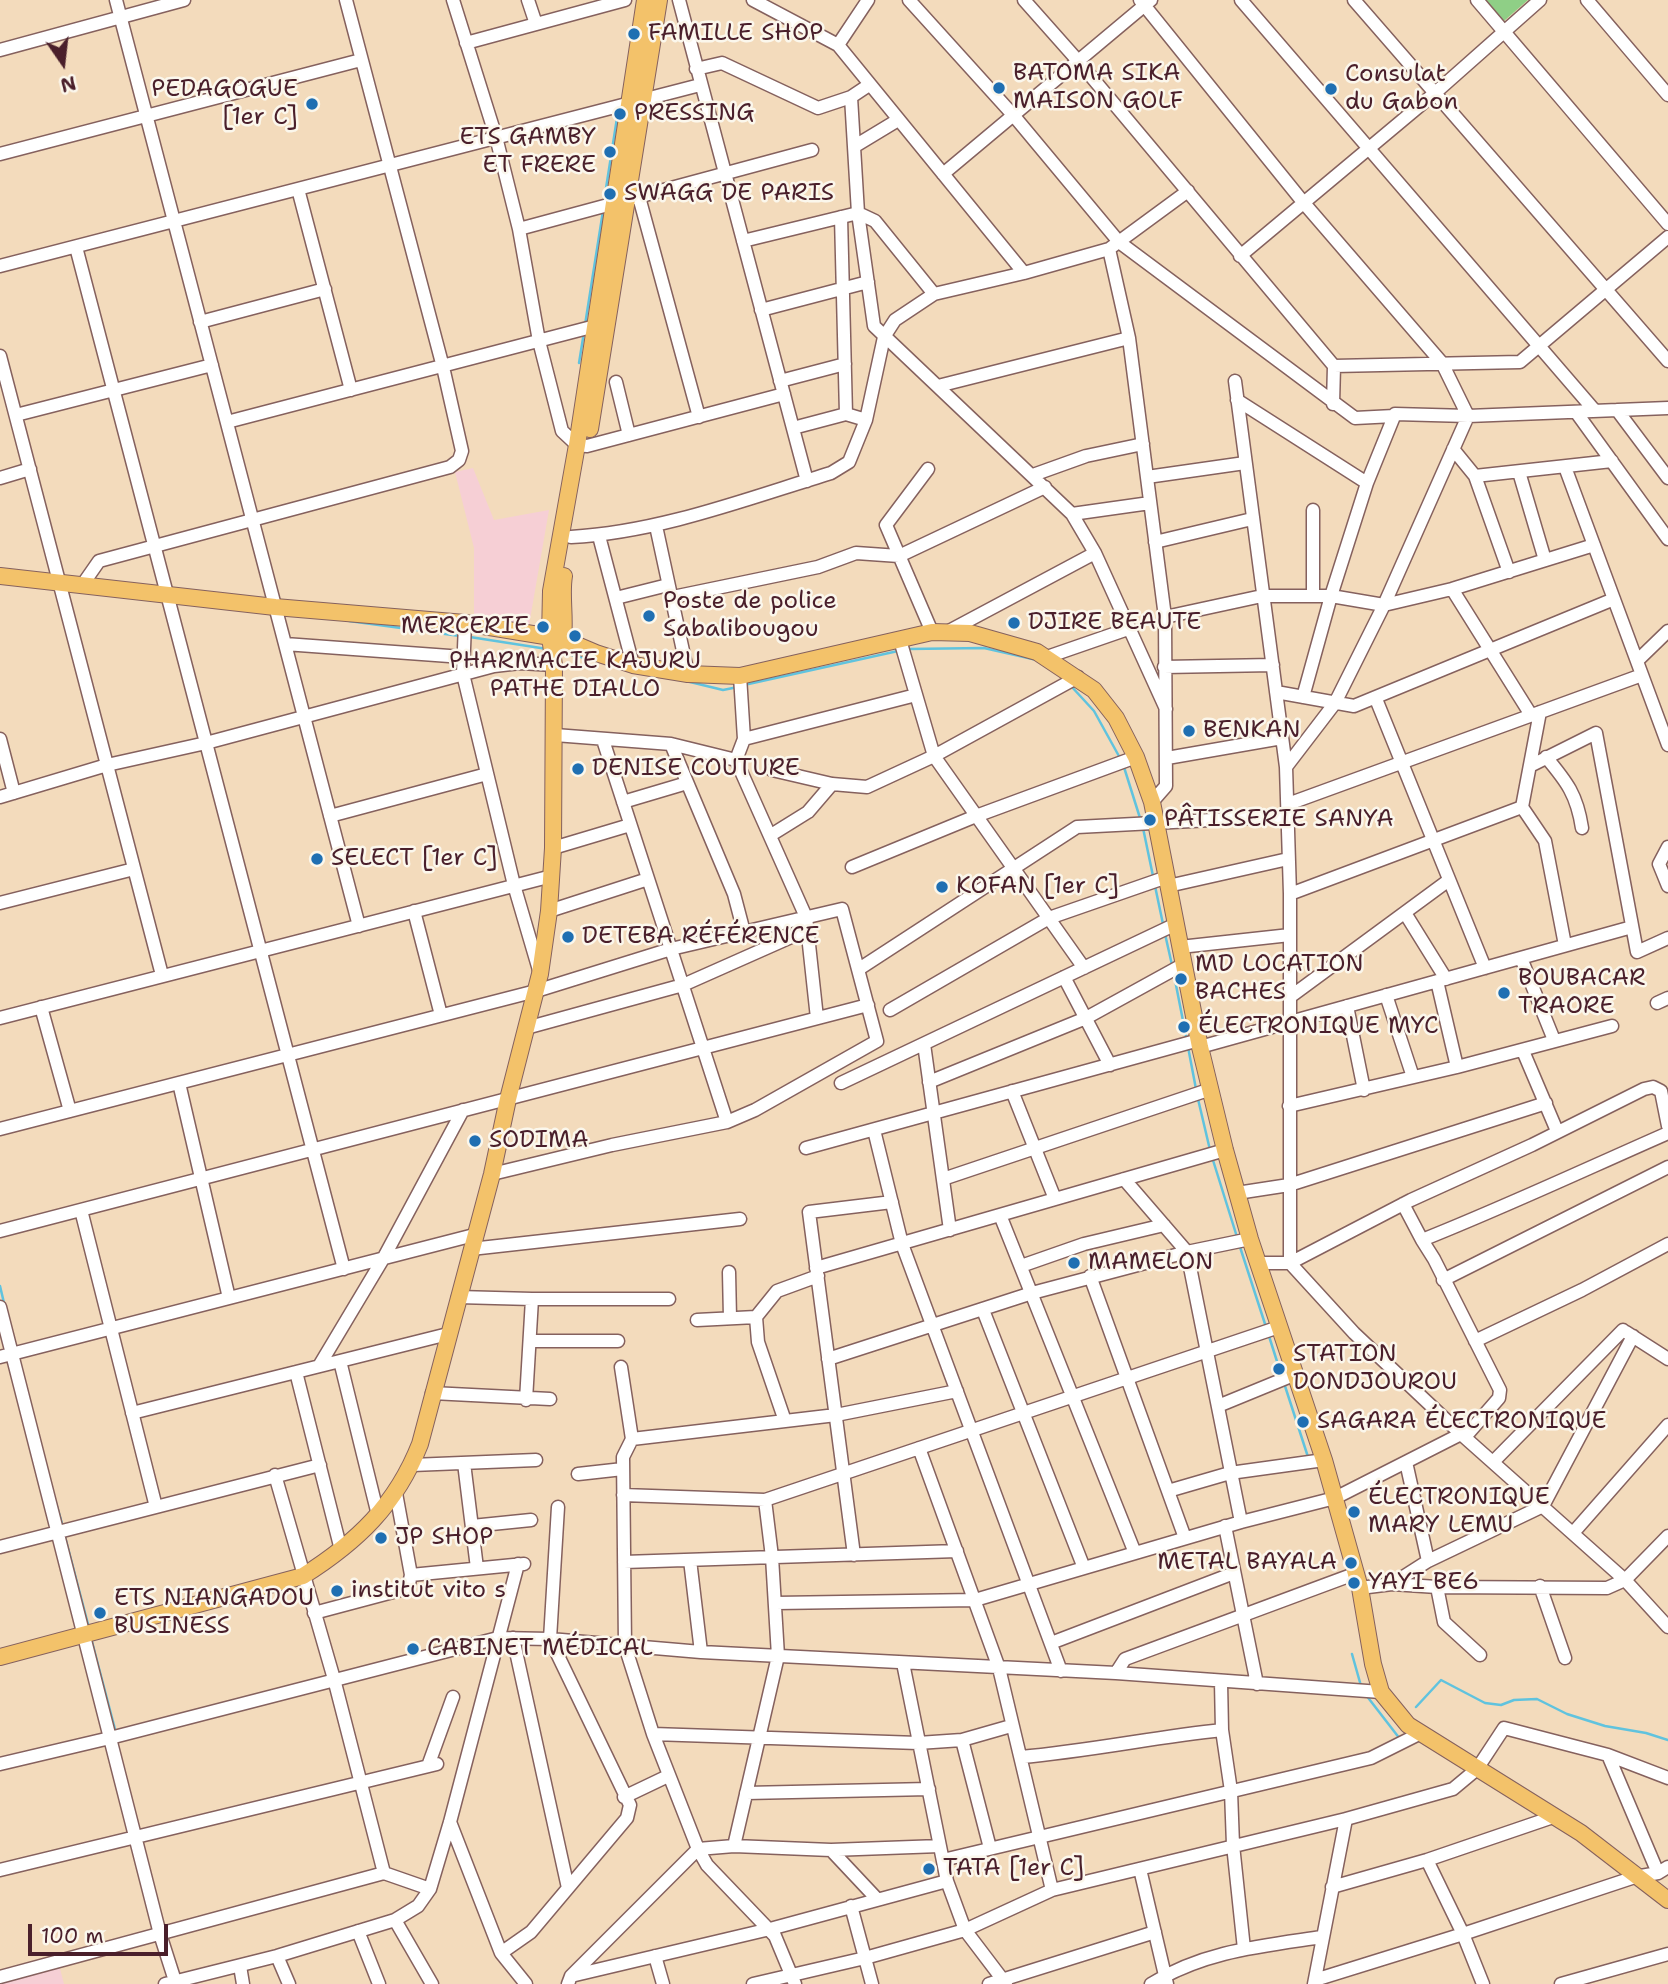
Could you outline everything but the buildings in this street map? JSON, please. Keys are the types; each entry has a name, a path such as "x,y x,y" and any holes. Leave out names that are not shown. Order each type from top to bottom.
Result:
{"main road":[{"path":"0,1657 303,1576 341,1550 378,1515 396,1493 412,1465 420,1444 492,1174 540,974 550,911 552,876 554,663 561,592 600,325 626,201 645,0"},
{"path":"636,100 660,0"},
{"path":"557,638 551,591 582,445"},
{"path":"0,576 275,607 465,623 557,638 633,665 688,674 740,676 939,632 970,633 1037,652 1078,677 1094,690 1116,718 1136,757 1152,803 1200,1044 1225,1150 1250,1239 1335,1498 1357,1581 1381,1692 1408,1725 1556,1816 1668,1900"}],"street":[{"path":"116,0 359,926"},
{"path":"0,50 184,0"},
{"path":"83,584 99,561 450,467 459,460 462,451 443,367 346,0"},
{"path":"453,0 496,137 519,229 539,341 562,431 582,445 784,394"},
{"path":"528,0 536,24"},
{"path":"467,43 603,3 625,0"},
{"path":"679,0 807,481"},
{"path":"753,0 771,4 838,45 1024,274"},
{"path":"838,45 868,0"},
{"path":"909,0 1014,116 1114,246 1355,418 1395,414 1468,416 1666,409"},
{"path":"1024,0 1334,366 1333,404"},
{"path":"1241,0 1595,411"},
{"path":"1354,0 1668,361"},
{"path":"1477,0 1668,224"},
{"path":"1240,256 1435,93 1540,0"},
{"path":"1587,0 1668,95"},
{"path":"943,174 1079,62 1145,2 1303,202 1441,363 1468,416"},
{"path":"0,154 361,60"},
{"path":"696,69 722,63 818,108 851,97 869,85"},
{"path":"0,266 700,85"},
{"path":"851,97 858,213 874,326 1072,514 1094,553 1166,709"},
{"path":"855,146 898,120"},
{"path":"519,229 812,150"},
{"path":"298,189 351,390"},
{"path":"571,537 599,536 656,526 831,474 849,462 866,420 884,337 895,320 934,294 1024,274 1114,246 1188,191"},
{"path":"626,201 699,417"},
{"path":"743,241 858,213 875,221 934,294"},
{"path":"841,217 846,414"},
{"path":"1334,366 1520,362 1668,237"},
{"path":"1114,246 1129,338 1165,617 1166,786 1152,803"},
{"path":"76,247 344,1269"},
{"path":"761,310 868,282"},
{"path":"200,322 324,289"},
{"path":"227,422 600,325"},
{"path":"938,386 1129,338"},
{"path":"0,356 2,374 16,415 162,975"},
{"path":"780,381 845,364"},
{"path":"16,415 212,365"},
{"path":"616,382 629,435"},
{"path":"1235,382 1286,767 1290,894 1290,1263 1354,1334 1625,1580 1668,1627"},
{"path":"1237,400 1367,483"},
{"path":"1617,410 1668,478"},
{"path":"1576,412 1668,539"},
{"path":"793,428 846,414 866,420"},
{"path":"1303,697 1331,596 1367,483 1394,416"},
{"path":"1286,767 1335,703 1384,605 1468,416"},
{"path":"1033,475 1086,456 1143,444"},
{"path":"1453,449 1475,477 1509,572"},
{"path":"1475,477 1612,461"},
{"path":"1147,477 1245,463"},
{"path":"1565,467 1668,745"},
{"path":"0,478 30,469"},
{"path":"928,469 886,525 899,556 939,632 1094,553"},
{"path":"1519,472 1545,560"},
{"path":"617,598 818,567 856,553 899,556 1045,487"},
{"path":"1072,514 1150,503"},
{"path":"1313,510 1313,596"},
{"path":"1155,542 1252,519"},
{"path":"656,526 688,674"},
{"path":"599,536 633,665"},
{"path":"1165,617 1262,596 1331,596 1384,605 1452,589 1594,545"},
{"path":"1452,589 1491,651 1536,714 1522,807 1545,841 1565,945"},
{"path":"1276,692 1354,706 1614,599"},
{"path":"465,623 463,674 514,885 540,974"},
{"path":"1046,657 1128,629"},
{"path":"1637,661 1668,631"},
{"path":"900,640 934,756 1084,968"},
{"path":"285,644 463,657"},
{"path":"0,797 107,765 206,743 494,666 554,663"},
{"path":"1164,667 1273,665"},
{"path":"859,969 1077,827 1288,810 1402,762 1642,675"},
{"path":"740,676 744,739 736,760 771,835 806,923 817,1018"},
{"path":"772,770 832,784 867,787 934,756 1078,677"},
{"path":"744,739 916,695"},
{"path":"1376,699 1485,968"},
{"path":"1530,765 1597,733 1637,952 1668,938"},
{"path":"555,735 671,744 736,760"},
{"path":"1167,758 1282,737"},
{"path":"0,739 14,793"},
{"path":"603,740 727,1122"},
{"path":"671,744 734,894 744,932"},
{"path":"852,867 976,816 1136,757"},
{"path":"1546,757 1563,777 1578,803 1582,828"},
{"path":"330,816 487,774"},
{"path":"623,802 687,783"},
{"path":"771,835 808,812 832,784"},
{"path":"1290,894 1522,807"},
{"path":"553,848 630,825"},
{"path":"1668,847 1658,864 1668,886"},
{"path":"890,1010 1049,918 1168,882 1288,859"},
{"path":"0,903 134,869"},
{"path":"0,1018 552,876"},
{"path":"550,911 648,879"},
{"path":"1290,997 1449,880"},
{"path":"492,1174 612,1144 727,1122 755,1110 877,1041 842,909 806,923 682,985 526,1028"},
{"path":"414,911 441,1015"},
{"path":"1405,913 1441,980 1457,1067"},
{"path":"0,1129 536,991 671,949 744,932 806,923"},
{"path":"841,1083 1176,924"},
{"path":"806,1148 1110,1065 1290,1022 1632,927"},
{"path":"1181,947 1290,934"},
{"path":"1521,958 1554,1040"},
{"path":"929,1082 1086,1018 1184,964"},
{"path":"1064,977 1110,1065"},
{"path":"1386,995 1413,1077"},
{"path":"0,1231 868,1005"},
{"path":"1347,1006 1364,1090"},
{"path":"41,1007 70,1111"},
{"path":"1289,1106 1523,1051 1554,1040 1612,1026"},
{"path":"923,1044 950,1230"},
{"path":"1523,1051 1557,1131"},
{"path":"179,1083 229,1298"},
{"path":"1258,1263 1290,1263 1403,1205 1644,1089 1653,1087 1661,1091 1668,1126"},
{"path":"943,1179 1211,1089"},
{"path":"1012,1091 1055,1199"},
{"path":"1237,1193 1289,1185 1546,1103"},
{"path":"319,1366 383,1259 463,1110"},
{"path":"874,1130 902,1244 1061,1671"},
{"path":"1422,1240 1488,1214 1668,1133"},
{"path":"785,1421 758,1342 756,1317 777,1291 817,1272 902,1244 1225,1150"},
{"path":"1443,1280 1668,1167"},
{"path":"1124,1179 1187,1252 1241,1522"},
{"path":"854,1555 809,1212 892,1202"},
{"path":"776,1603 975,1600 1225,1526 1335,1498 1463,1435 1499,1398 1500,1390 1403,1205"},
{"path":"81,1210 156,1507"},
{"path":"1000,1215 1135,1553"},
{"path":"6,1356 383,1259 472,1242 740,1219"},
{"path":"1021,1265 1084,1244 1164,1225"},
{"path":"828,1359 1090,1276 1250,1239"},
{"path":"1475,1341 1572,1295 1668,1244"},
{"path":"729,1272 730,1318"},
{"path":"1090,1276 1185,1538"},
{"path":"458,1297 669,1299"},
{"path":"526,1400 532,1299"},
{"path":"0,1307 6,1356 58,1532 172,1983 277,1956 395,1920 418,1906 430,1889 498,1638 521,1564 411,1575"},
{"path":"982,1310 1084,1568"},
{"path":"697,1320 756,1317"},
{"path":"623,1495 765,1500 1279,1327"},
{"path":"1493,1462 1625,1330"},
{"path":"1625,1330 1668,1359"},
{"path":"1392,1584 1428,1561 1543,1506 1625,1330"},
{"path":"132,1413 448,1334"},
{"path":"531,1341 618,1341"},
{"path":"340,1361 378,1515"},
{"path":"621,1367 632,1439 623,1457 625,1646 668,1776 698,1849 707,1865 770,1929 793,1979"},
{"path":"296,1372 341,1550"},
{"path":"1218,1406 1296,1374"},
{"path":"632,1439 836,1415 957,1391"},
{"path":"432,1393 526,1400 550,1399"},
{"path":"1573,1534 1668,1425"},
{"path":"919,1448 999,1668 1052,1891"},
{"path":"412,1465 536,1460"},
{"path":"1168,1491 1230,1473 1324,1460"},
{"path":"1406,1462 1428,1561"},
{"path":"464,1463 477,1568"},
{"path":"0,1546 320,1465"},
{"path":"578,1474 623,1469"},
{"path":"275,1475 334,1679 384,1873"},
{"path":"314,1613 408,1588 411,1575 396,1493"},
{"path":"734,1846 778,1656 776,1603 765,1500"},
{"path":"501,1953 531,1932 627,1818 630,1805 550,1639 558,1507"},
{"path":"472,1526 531,1520"},
{"path":"1225,1526 1257,1684"},
{"path":"1116,1673 1125,1659 1242,1614 1357,1581 1437,1587 1607,1588 1625,1580 1667,1538"},
{"path":"624,1562 957,1552"},
{"path":"690,1560 701,1652"},
{"path":"1051,1643 1234,1573"},
{"path":"1540,1586 1565,1658"},
{"path":"1437,1587 1444,1622 1480,1656"},
{"path":"0,1764 498,1638 550,1639 701,1652 1116,1673 1381,1692"},
{"path":"513,1638 568,1888"},
{"path":"903,1663 947,1881 965,1930 1004,1981"},
{"path":"1221,1682 1223,1730 1231,1791 1233,1845 1244,1949"},
{"path":"0,1870 433,1765 453,1698"},
{"path":"653,1734 918,1743 962,1740 1011,1726"},
{"path":"753,1984 793,1979 965,1930 1052,1891 1346,1819 1453,1789 1477,1769 1504,1728 1608,1755 1668,1778"},
{"path":"1021,1757 1065,1754 1182,1734 1223,1730"},
{"path":"943,1860 1371,1758 1421,1733"},
{"path":"962,1740 990,1848"},
{"path":"1346,1819 1315,1982 1663,1870 1608,1755"},
{"path":"624,1797 668,1776"},
{"path":"746,1793 929,1789"},
{"path":"1332,1887 1427,1860 1556,1816"},
{"path":"450,1822 501,1953 526,1984"},
{"path":"569,1980 698,1849 734,1846 831,1850 940,1846"},
{"path":"831,1850 877,1899"},
{"path":"1427,1860 1463,1934 1483,1984"},
{"path":"1140,1869 1166,1980"},
{"path":"0,1977 384,1873 430,1889"},
{"path":"569,1980 947,1881"},
{"path":"851,1906 872,1984"},
{"path":"395,1920 432,1984"},
{"path":"358,1931 379,1984"},
{"path":"989,1984 1155,1932"},
{"path":"1151,1984 1166,1980 1216,1955 1322,1937"},
{"path":"1570,1983 1668,1954"},
{"path":"277,1956 289,1984"},
{"path":"655,1956 663,1984"},
{"path":"240,1966 243,1984"}],"shaded area":[{"path":"473,468 494,520 549,510 529,625 474,618 474,548 455,472"},
{"path":"59,1965 64,1984 0,1984 0,1981"}],"green space":[{"path":"1485,0 1528,0 1504,21"}],"waterway":[{"path":"604,201 617,118"},
{"path":"585,325 603,211"},
{"path":"579,363 584,332"},
{"path":"349,621 460,636"},
{"path":"470,637 547,649"},
{"path":"908,649 984,648 1037,660"},
{"path":"744,685 898,651"},
{"path":"563,653 594,660"},
{"path":"686,681 723,690 738,687"},
{"path":"1071,686 1094,711 1120,758"},
{"path":"1123,764 1140,818"},
{"path":"1143,828 1153,876"},
{"path":"1155,886 1163,924"},
{"path":"1165,934 1172,965"},
{"path":"1174,975 1187,1041"},
{"path":"1188,1047 1196,1089"},
{"path":"1198,1099 1210,1150"},
{"path":"1212,1157 1237,1237"},
{"path":"1240,1247 1266,1327"},
{"path":"0,1286 4,1303"},
{"path":"1268,1333 1281,1374"},
{"path":"1284,1383 1308,1457"},
{"path":"56,1503 63,1527"},
{"path":"64,1533 89,1628"},
{"path":"91,1638 116,1733"},
{"path":"1352,1654 1361,1686"},
{"path":"1416,1707 1441,1680 1485,1703 1501,1705 1514,1700 1537,1699 1567,1714 1605,1726 1668,1740"},
{"path":"1366,1695 1400,1739"}],"place":[{"name":"FAMILLE SHOP","path":"634,34"},
{"name":"BATOMA SIKA MAISON GOLF","path":"999,88"},
{"name":"Consulat du Gabon","path":"1331,89"},
{"name":"PEDAGOGUE [1er C]","path":"312,104"},
{"name":"PRESSING","path":"620,114"},
{"name":"ETS GAMBY ET FRERE","path":"610,152"},
{"name":"SWAGG DE PARIS","path":"610,194"},
{"name":"Poste de police Sabalibougou","path":"649,616"},
{"name":"DJIRE BEAUTE","path":"1014,623"},
{"name":"MERCERIE","path":"543,627"},
{"name":"PHARMACIE KAJURU PATHE DIALLO","path":"575,636"},
{"name":"BENKAN","path":"1189,731"},
{"name":"DENISE COUTURE","path":"578,769"},
{"name":"PÂTISSERIE SANYA","path":"1150,820"},
{"name":"SELECT [1er C]","path":"317,859"},
{"name":"KOFAN [1er C]","path":"942,887"},
{"name":"DETEBA RÉFÉRENCE","path":"568,937"},
{"name":"MD LOCATION BACHES","path":"1181,979"},
{"name":"BOUBACAR TRAORE","path":"1504,993"},
{"name":"ÉLECTRONIQUE MYC","path":"1184,1027"},
{"name":"SODIMA","path":"475,1141"},
{"name":"MAMELON","path":"1074,1263"},
{"name":"STATION DONDJOUROU","path":"1279,1369"},
{"name":"SAGARA ÉLECTRONIQUE","path":"1303,1422"},
{"name":"ÉLECTRONIQUE MARY LEMU","path":"1354,1512"},
{"name":"JP SHOP","path":"381,1538"},
{"name":"METAL BAYALA","path":"1351,1563"},
{"name":"YAYI BE6","path":"1354,1583"},
{"name":"institut vito s","path":"337,1591"},
{"name":"ETS NIANGADOU BUSINESS","path":"100,1613"},
{"name":"CABINET MÉDICAL","path":"413,1649"},
{"name":"TATA [1er C]","path":"929,1869"}]}
